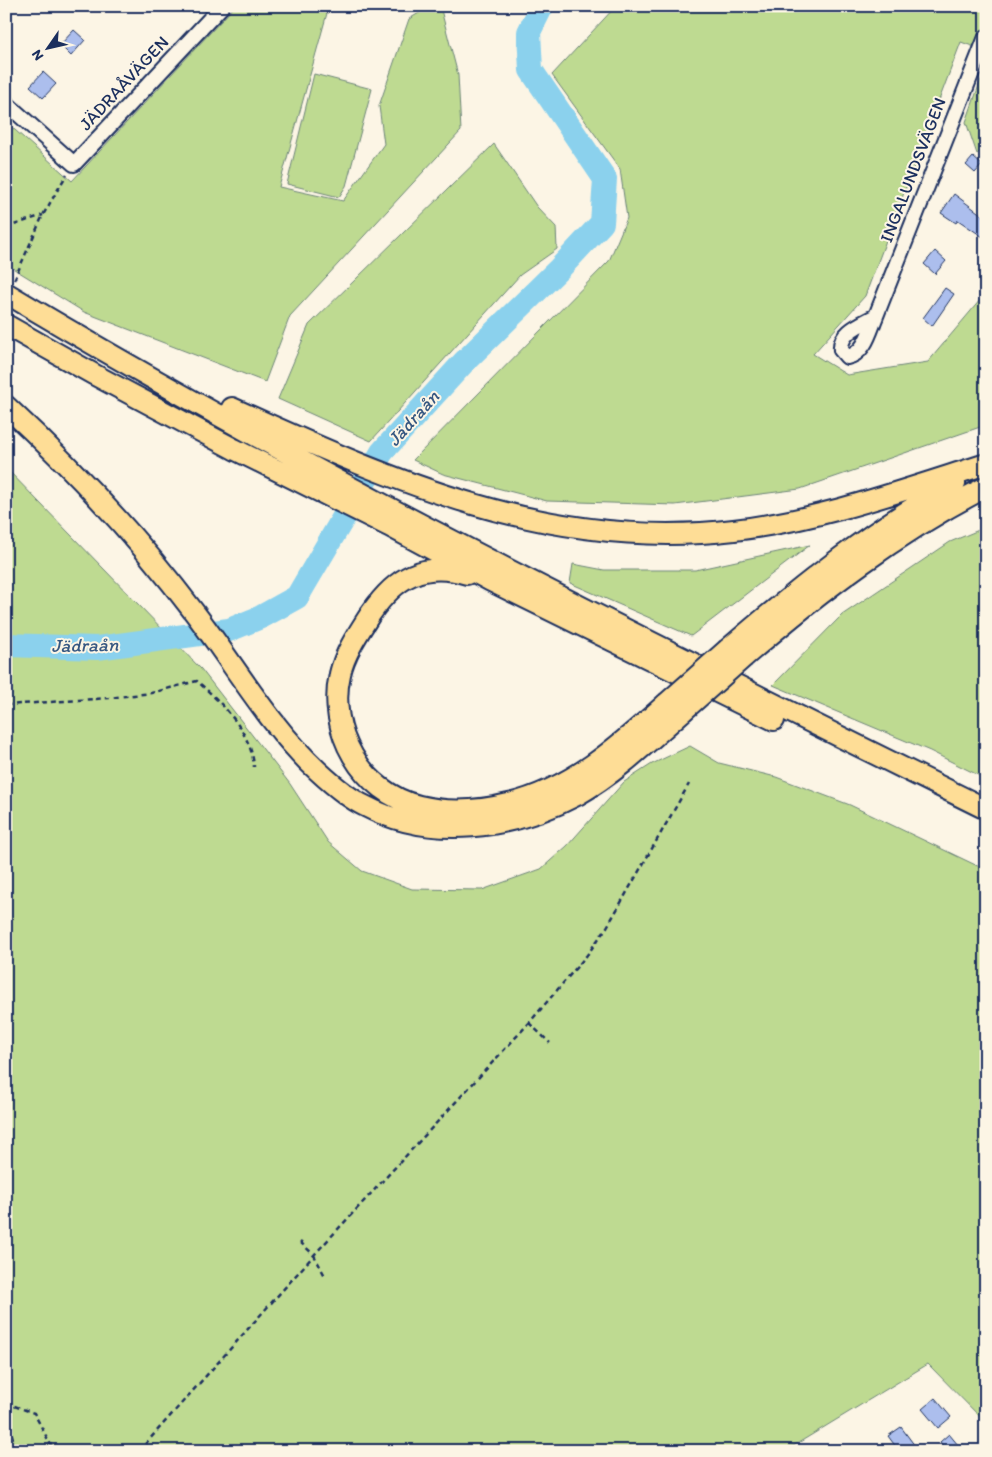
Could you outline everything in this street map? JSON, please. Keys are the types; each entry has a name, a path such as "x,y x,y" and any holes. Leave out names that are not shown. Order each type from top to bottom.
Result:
{"highway":[{"path":"10,286 108,352 318,480"},
{"path":"6,325 112,385 318,480 986,810"},
{"path":"108,352 339,456 422,488 494,512 576,528 686,535 745,528 829,512 986,465"},
{"path":"6,406 106,506 194,612 296,748 317,770 365,807 412,822 443,827 475,827 515,820 546,810 578,794 606,775 675,707 736,653 819,573 928,498 986,465"},
{"path":"736,653 886,546 946,507 986,487"},
{"path":"396,520 489,580 986,825"},
{"path":"489,580 457,571 431,569 416,572 402,580 383,598 348,652 340,673 337,696 343,738 359,766 380,787 417,806 443,810 476,810 509,804 540,794 591,766 675,707"}],"street":[{"name":"JÄDRAÅVÄGEN","path":"74,164 222,6"},
{"name":"INGALUNDSVÄGEN","path":"876,316 986,37"},
{"path":"6,103 74,164"}],"path":[{"path":"10,286 42,215 74,164"},
{"path":"6,226 42,215"},
{"path":"6,705 109,698 151,693 197,681 214,696 241,732 253,752 254,767"},
{"path":"139,1451 314,1255 529,1023 587,955 608,927 690,784"},
{"path":"529,1023 550,1043"},
{"path":"300,1242 314,1255 326,1278"},
{"path":"6,1403 34,1413 54,1451"},
{"path":"6,1417 17,1451"}],"green space":[{"path":"235,6 329,6 279,187 343,201 384,144 379,106 409,19 431,6 440,6 458,75 461,131 290,316 265,382 84,312 6,264 6,122 72,181"},
{"path":"616,6 986,6 986,51 961,42 865,296 813,354 847,375 928,362 986,293 986,425 800,489 675,505 547,501 443,474 413,460 609,261 627,218 620,169 552,75"},
{"path":"984,71 986,147 977,154 966,122"},
{"path":"314,74 372,89 346,186 339,197 287,184"},
{"path":"494,144 537,207 556,227 557,249 520,275 371,441 278,399 309,325"},
{"path":"6,468 201,669 290,784 328,842 362,871 412,889 482,890 541,869 567,846 624,782 652,764 690,746 719,763 776,777 850,805 986,870 986,1423 928,1364 785,1451 6,1451"},
{"path":"986,527 986,779 930,751 773,685 842,615 950,542"},
{"path":"810,545 691,636 570,583 573,564 604,570 695,570"}],"building":[{"path":"74,30 85,40 71,56 60,45"},
{"path":"43,72 56,84 43,98 30,86"},
{"path":"973,157 982,165 975,173 966,165"},
{"path":"954,194 986,218 986,239 958,220 956,223 941,213"},
{"path":"935,251 946,261 935,274 924,264"},
{"path":"945,288 954,294 932,326 923,318"},
{"path":"935,1398 951,1417 938,1428 922,1409"},
{"path":"901,1427 915,1446 908,1451 899,1451 888,1436"},
{"path":"949,1434 963,1451 948,1451 940,1442"}],"waterway":[{"name":"Jädraån","path":"6,645 97,648 229,630 261,617 297,597 382,452 464,362 560,268 602,223 605,179 531,70 529,32 542,6"}]}
